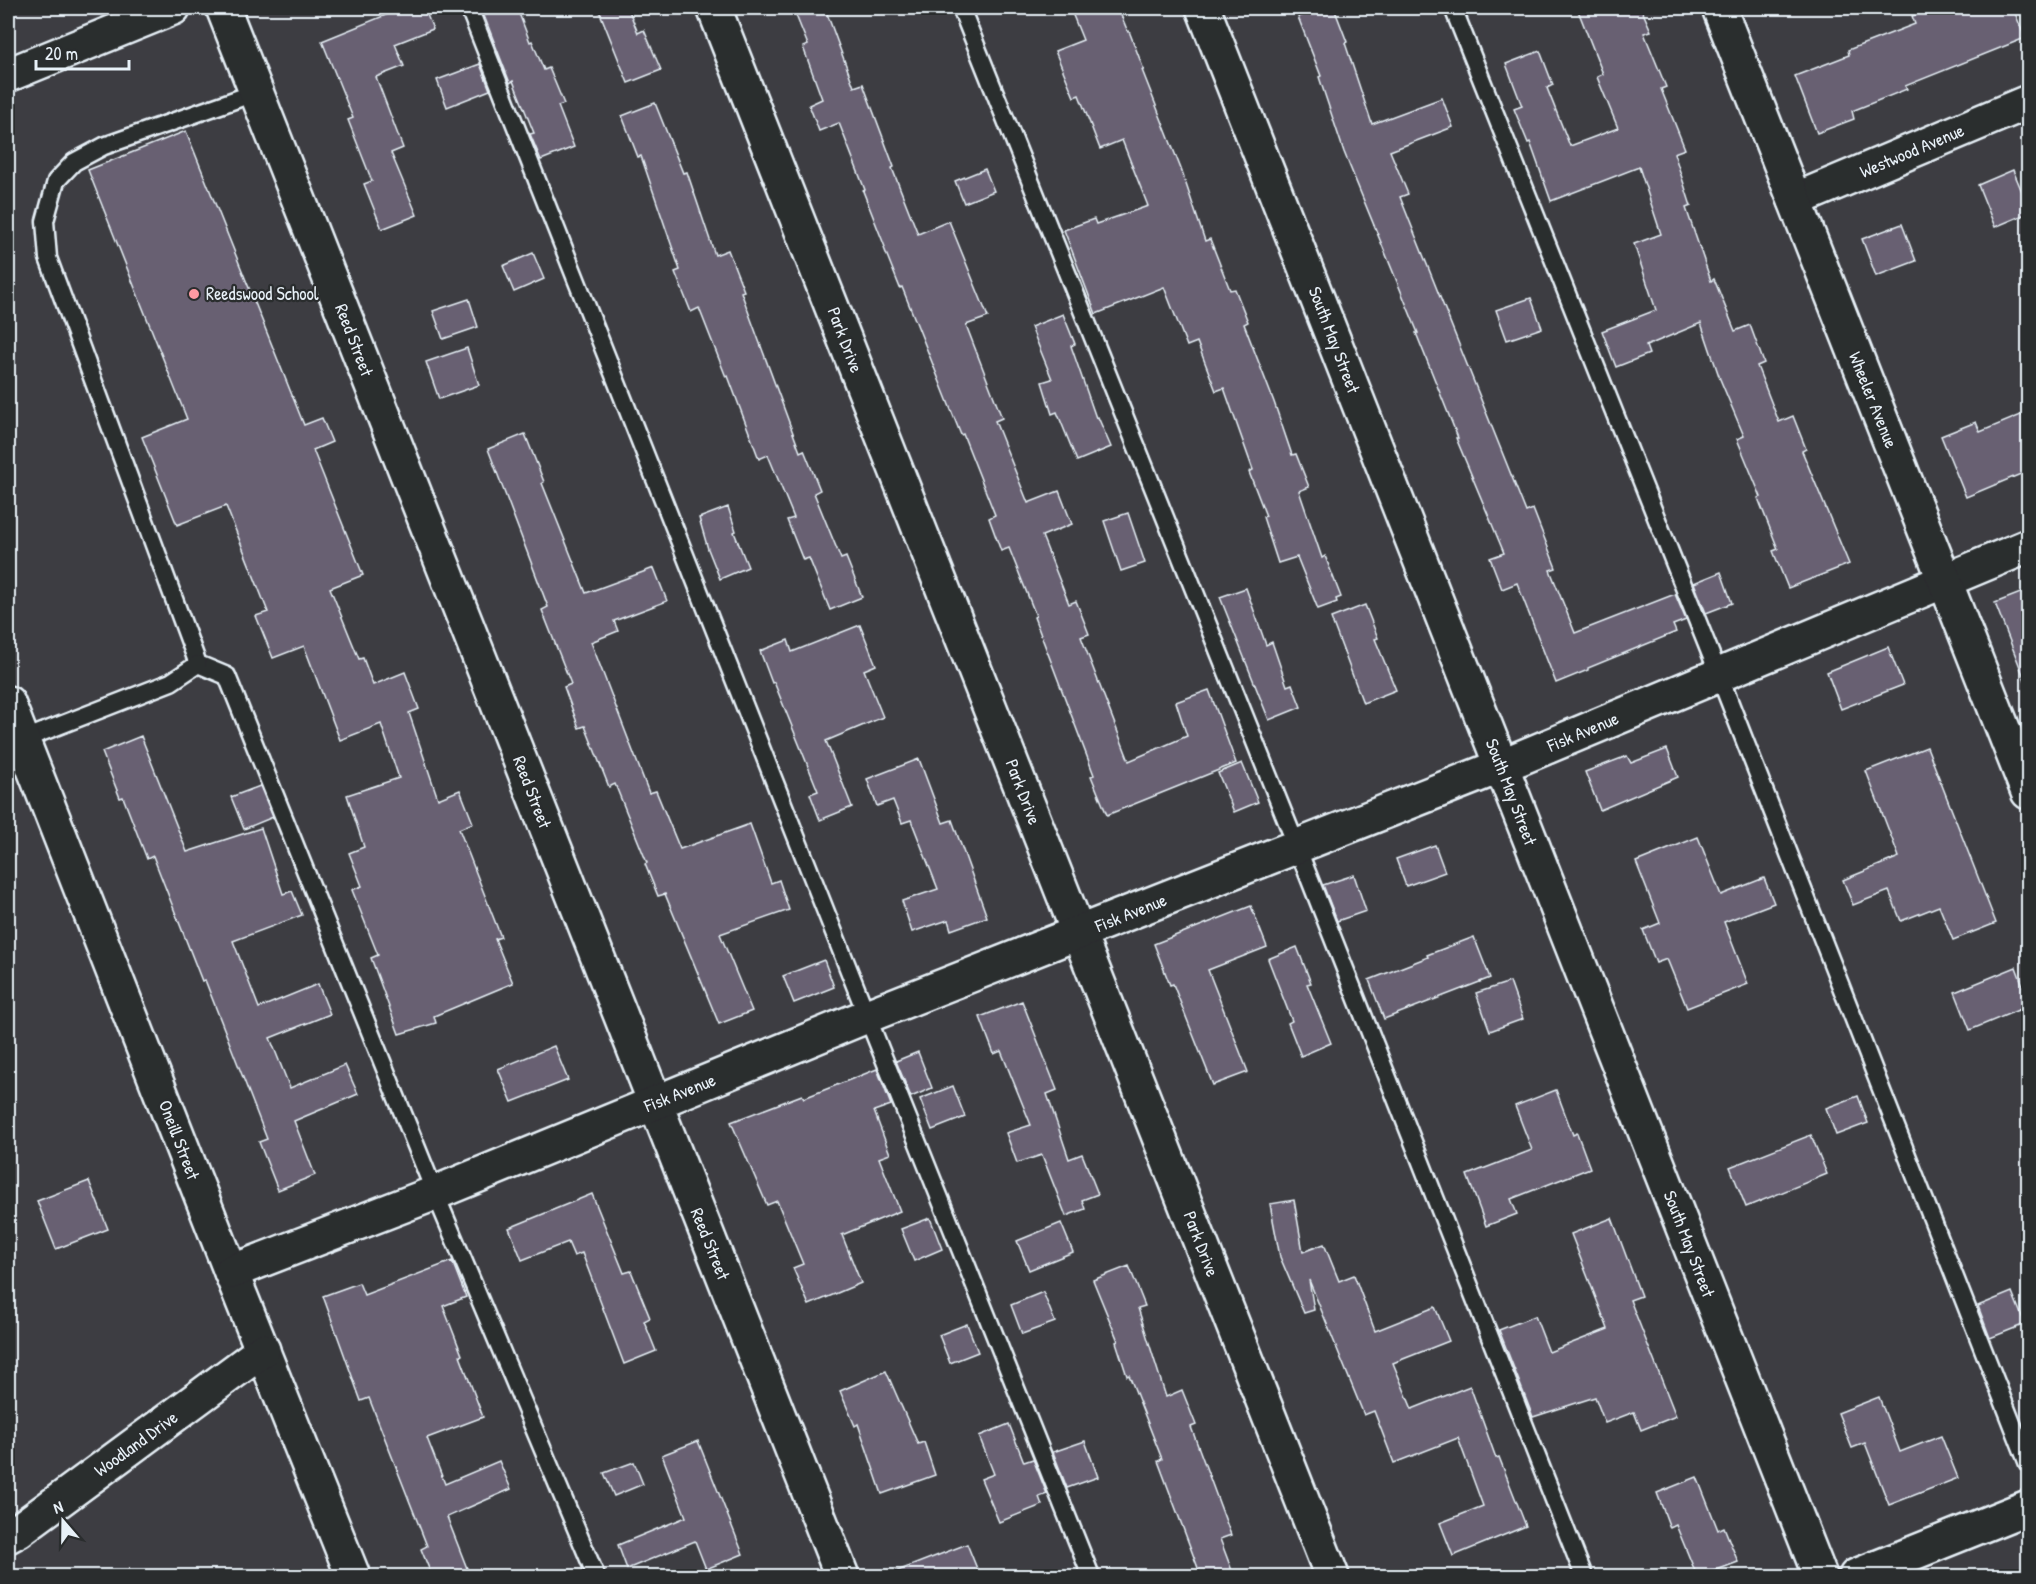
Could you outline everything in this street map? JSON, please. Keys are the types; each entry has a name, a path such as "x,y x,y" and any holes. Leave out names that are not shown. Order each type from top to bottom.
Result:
{"street":[{"path":"8,75 173,8"},
{"name":"Reed Street","path":"223,8 842,1576"},
{"name":"Park Drive","path":"714,8 1332,1576"},
{"name":"South May Street","path":"1203,8 1820,1576"},
{"name":"Wheeler Avenue","path":"1719,8 2028,792"},
{"name":"Westwood Avenue","path":"1795,200 2028,102"},
{"name":"Fisk Avenue","path":"231,1272 435,1193 867,1016 1501,766 2028,546"},
{"name":"Oneill Street","path":"8,703 353,1576"},
{"name":"Woodland Drive","path":"8,1536 263,1350"},
{"path":"1856,1576 2028,1507"}],"lane":[{"path":"469,8 1091,1576"},
{"path":"961,8 1297,847 1584,1576"},
{"path":"1453,8 1719,675 2028,1464"},
{"path":"257,92 104,146 74,162 56,181 45,221 48,258 198,664 227,676 435,1193 596,1576"},
{"path":"22,740 171,681 198,664"}],"building":[{"path":"388,8 424,8 433,29 395,44 404,66 376,77 403,148 391,153 417,215 382,229 364,184 372,181 348,120 353,118 322,41 391,13"},
{"path":"481,8 517,8 530,42 532,41 544,70 549,68 564,104 558,106 574,147 541,160 530,134 534,133 513,81 510,83"},
{"path":"598,8 628,8 638,33 644,30 661,70 628,83"},
{"path":"793,8 825,8 854,87 863,84 918,234 949,221 988,317 966,325 1002,418 995,421 1028,503 1059,491 1072,524 1042,536 1069,604 1076,601 1089,634 1081,637 1129,761 1187,736 1176,702 1209,690 1236,763 1107,815 1034,617 1036,616 1009,548 1001,551 989,518 995,515 884,248 839,123 819,131 809,105 822,99 803,47 808,45"},
{"path":"1070,8 1118,8 1129,31 1181,169 1205,241 1210,239 1230,290 1235,289 1248,322 1244,324 1292,455 1296,454 1309,487 1299,491 1322,558 1325,556 1341,597 1336,599 1337,602 1318,609 1297,557 1278,563 1263,517 1266,516 1249,472 1253,470 1224,388 1216,391 1197,342 1187,346 1164,287 1096,314 1064,230 1094,219 1096,224 1148,206 1122,140 1100,149 1079,95 1074,97 1055,51 1083,40"},
{"path":"1323,8 1334,8 1372,124 1442,98 1453,127 1390,151 1408,194 1400,197 1526,512 1533,509 1556,568 1550,570 1575,633 1675,594 1686,620 1673,625 1676,632 1556,683 1517,583 1502,589 1490,558 1504,553 1456,438 1458,438 1416,333 1418,333 1344,152 1319,77 1321,76 1298,17"},
{"path":"1577,8 1641,8 1651,31 1644,33 1666,87 1661,89 1685,149 1674,153 1691,206 1686,208 1711,281 1714,279 1735,331 1750,325 1764,363 1757,366 1779,422 1793,416 1806,449 1802,451 1849,564 1788,588 1773,551 1778,549 1758,498 1761,497 1737,439 1744,436 1720,379 1701,323 1646,346 1649,354 1616,367 1602,331 1656,310 1634,244 1661,234 1639,167 1551,201 1530,142 1528,143 1514,109 1522,106 1506,64 1540,51 1553,85 1547,88 1570,146 1618,128 1597,77 1603,74"},
{"path":"1932,8 2013,8 2025,38 1905,86 1907,89 1852,111 1854,119 1817,133 1795,76 1849,55 1848,50 1915,24 1912,16"},
{"path":"480,64 490,90 447,107 437,80"},
{"path":"655,103 683,173 687,172 715,255 728,250 744,291 741,292 800,452 804,450 820,490 814,493 841,559 846,557 862,597 830,610 809,558 803,560 787,520 794,518 768,455 759,459 728,376 726,377 699,308 691,312 675,272 680,270 641,156 638,157 622,116"},
{"name":"Reedswood School","path":"186,131 304,425 322,418 332,442 313,450 363,575 330,588 359,659 363,658 373,685 405,672 419,709 409,713 438,799 460,790 473,823 459,829 501,937 495,939 513,983 434,1016 436,1023 399,1034 371,958 378,955 352,890 362,886 349,853 364,847 347,795 399,778 381,724 340,740 304,646 273,658 256,616 268,612 226,506 177,525 142,437 187,419 88,170"},
{"path":"985,169 994,191 964,203 955,181"},
{"path":"2013,170 2028,206 2028,213 1995,227 1978,185"},
{"path":"1902,224 1916,261 1876,276 1862,239"},
{"path":"533,253 544,279 514,292 503,266"},
{"path":"1531,298 1542,328 1507,340 1496,310"},
{"path":"469,299 478,327 443,339 433,311"},
{"path":"1063,314 1075,344 1071,346 1096,418 1098,417 1111,447 1077,461 1057,412 1052,414 1042,382 1052,379 1031,327"},
{"path":"467,348 479,385 439,399 426,362"},
{"path":"2028,412 2028,471 1966,497 1941,436 1976,422 1980,432"},
{"path":"525,434 586,593 654,568 667,601 614,621 618,631 591,642 649,793 656,791 680,849 750,824 771,883 779,880 789,910 720,934 752,1011 719,1024 665,894 658,896 615,784 609,787 585,726 579,728 564,687 571,684 542,610 548,607 488,449"},
{"path":"728,507 736,531 734,532 748,567 720,579 699,518"},
{"path":"1128,513 1145,563 1121,571 1104,521"},
{"path":"1721,572 1732,603 1706,613 1694,583"},
{"path":"1246,588 1266,645 1272,642 1287,686 1292,684 1301,707 1269,720 1220,597"},
{"path":"2028,590 2028,685 2027,685 1995,603"},
{"path":"1365,605 1378,638 1375,639 1396,690 1363,703 1331,618"},
{"path":"860,625 876,665 864,670 883,717 826,741 852,807 820,820 810,794 818,791 760,651 788,640 792,652"},
{"path":"1888,647 1903,685 1841,709 1827,672"},
{"path":"141,736 187,852 261,828 283,894 292,891 302,915 233,941 259,1008 318,984 330,1014 270,1038 290,1088 345,1065 358,1094 294,1121 315,1175 278,1190 259,1142 267,1139 205,980 202,981 153,856 147,859 123,797 120,798 102,752"},
{"path":"1927,747 1996,923 1953,940 1939,906 1901,921 1889,891 1853,905 1843,880 1899,857 1866,771"},
{"path":"1667,749 1678,777 1600,810 1585,772 1627,756 1631,763"},
{"path":"919,759 943,823 952,820 987,917 951,930 948,920 912,932 902,901 938,889 911,820 902,823 893,800 877,806 867,779"},
{"path":"1242,763 1258,802 1234,812 1218,773"},
{"path":"260,786 273,817 244,829 231,797"},
{"path":"1698,837 1721,895 1764,878 1774,903 1724,922 1748,984 1687,1008 1667,959 1656,963 1643,930 1660,923 1636,862"},
{"path":"1435,845 1445,872 1406,886 1396,859"},
{"path":"1354,875 1366,911 1337,921 1323,885"},
{"path":"1251,906 1267,947 1208,970 1248,1072 1213,1085 1173,984 1170,985 1154,944"},
{"path":"1474,937 1490,978 1384,1019 1369,980"},
{"path":"1297,947 1311,983 1307,984 1331,1043 1301,1056 1288,1023 1292,1021 1268,959"},
{"path":"824,960 834,987 794,1003 783,976"},
{"path":"2016,967 2028,999 2028,1006 1970,1030 1955,992"},
{"path":"1510,982 1523,1019 1490,1031 1476,993"},
{"path":"1022,1001 1057,1090 1047,1094 1069,1159 1082,1154 1098,1194 1082,1200 1085,1209 1066,1216 1042,1155 1017,1163 1006,1133 1031,1125 1001,1051 994,1054 980,1017"},
{"path":"554,1046 568,1080 512,1102 498,1069"},
{"path":"918,1052 932,1088 911,1097 896,1061"},
{"path":"877,1069 891,1105 874,1111 890,1154 879,1158 900,1211 842,1235 861,1283 809,1305 793,1268 803,1264 777,1201 767,1205 731,1122 802,1095 804,1098"},
{"path":"953,1086 965,1117 932,1130 920,1099"},
{"path":"1556,1090 1573,1135 1577,1133 1590,1168 1511,1199 1517,1214 1486,1226 1467,1175 1532,1150 1515,1106"},
{"path":"1858,1096 1868,1123 1836,1135 1826,1108"},
{"path":"1811,1135 1827,1174 1746,1207 1730,1167"},
{"path":"89,1181 108,1229 56,1249 37,1201"},
{"path":"592,1194 624,1273 631,1271 650,1318 644,1321 656,1351 624,1364 582,1253 574,1256 568,1242 522,1260 509,1228"},
{"path":"1294,1200 1303,1252 1324,1244 1339,1281 1354,1275 1375,1331 1435,1307 1449,1341 1393,1363 1412,1409 1470,1386 1496,1458 1499,1457 1526,1526 1453,1556 1440,1523 1483,1506 1458,1438 1394,1463 1374,1411 1364,1415 1309,1280 1314,1310 1304,1313 1280,1257 1270,1204"},
{"path":"930,1218 942,1249 914,1261 901,1229"},
{"path":"1612,1218 1641,1296 1630,1300 1676,1416 1641,1430 1634,1412 1605,1423 1595,1397 1533,1417 1499,1330 1535,1316 1549,1352 1608,1329 1571,1234"},
{"path":"1061,1223 1073,1252 1029,1270 1017,1241"},
{"path":"452,1261 466,1297 443,1306 483,1417 427,1438 445,1484 499,1461 511,1489 447,1517 470,1576 432,1576 421,1549 427,1546 369,1398 361,1401 323,1296 359,1283 364,1295"},
{"path":"1129,1266 1145,1306 1138,1308 1166,1397 1182,1390 1196,1425 1191,1427 1231,1535 1220,1539 1234,1576 1201,1576 1158,1461 1162,1459 1129,1375 1127,1376 1116,1342 1118,1341 1093,1280"},
{"path":"1043,1292 1055,1322 1022,1334 1011,1305"},
{"path":"2012,1292 2025,1324 1990,1338 1978,1306"},
{"path":"967,1324 978,1352 950,1363 939,1335"},
{"path":"886,1371 918,1444 924,1442 935,1475 882,1494 858,1424 855,1426 840,1391"},
{"path":"1879,1397 1900,1452 1941,1436 1958,1478 1889,1505 1865,1443 1852,1448 1838,1413"},
{"path":"1009,1424 1024,1462 1033,1459 1047,1494 1039,1497 1042,1505 999,1522 981,1479 994,1474 979,1436"},
{"path":"698,1441 743,1554 706,1569 695,1541 627,1569 618,1545 686,1517 662,1455"},
{"path":"1085,1441 1098,1477 1067,1488 1053,1452"},
{"path":"634,1462 643,1484 614,1496 604,1473"},
{"path":"1697,1477 1718,1530 1724,1527 1738,1562 1701,1576 1697,1576 1676,1525 1670,1528 1657,1493"},
{"path":"967,1544 980,1576 887,1576 887,1575"}],"place":[{"name":"Reedswood School","path":"194,294"}]}
